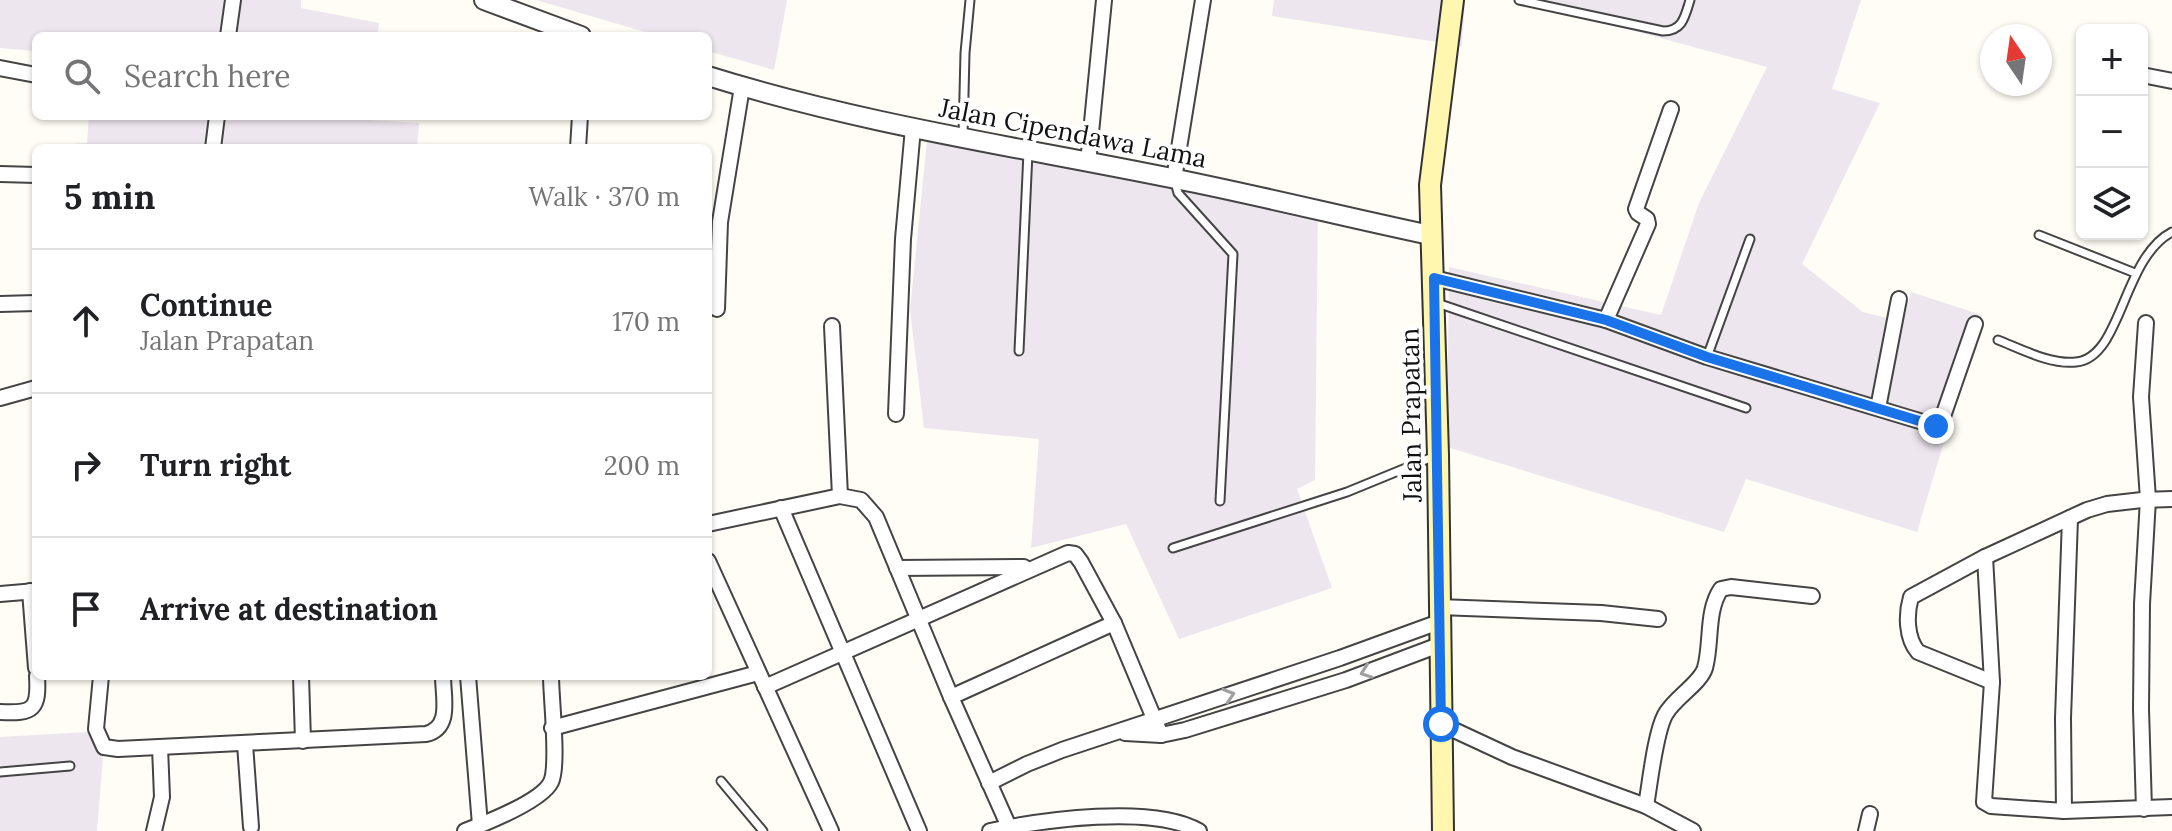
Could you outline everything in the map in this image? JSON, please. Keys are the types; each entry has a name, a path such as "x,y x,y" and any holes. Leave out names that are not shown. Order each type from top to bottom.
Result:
{"main road":[{"name":"Jalan Prapatan","path":"1443,831 1435,302 1430,185 1453,0"}],"street":[{"path":"229,32 233,0"},
{"path":"484,0 529,8 574,32"},
{"path":"1088,163 1104,0"},
{"path":"1174,179 1203,0"},
{"path":"0,68 32,74"},
{"path":"2148,76 2172,81"},
{"name":"Jalan Cipendawa Lama","path":"712,77 963,139 1174,179 1430,235"},
{"path":"717,309 722,209 742,87"},
{"path":"1606,320 1648,224 1636,209 1671,109"},
{"path":"214,144 216,120"},
{"path":"578,144 580,120"},
{"path":"896,414 903,239 913,128"},
{"path":"0,174 32,175"},
{"path":"1434,278 1606,320 1707,357 1932,426 1939,424 1975,324"},
{"path":"1878,408 1899,299"},
{"path":"0,304 32,303"},
{"path":"2144,809 2142,604 2148,499 2141,397 2146,323"},
{"path":"832,326 840,496"},
{"path":"0,398 32,389"},
{"path":"712,523 840,496 861,500 871,509 1009,827"},
{"path":"1992,682 1918,652 1909,636 1911,597 1985,557 2107,504 2172,499"},
{"path":"781,508 919,831"},
{"path":"2064,811 2063,718 2070,518"},
{"path":"765,687 1063,553 1075,554 1114,623 1161,735"},
{"path":"1985,557 1992,682 1983,798 1991,806 2064,811 2172,807"},
{"path":"897,568 1032,567"},
{"path":"712,571 831,831"},
{"path":"1646,806 1663,718 1673,702 1701,676 1705,668 1711,623 1721,589 1731,587 1812,596"},
{"path":"0,594 32,591"},
{"path":"712,605 725,602"},
{"path":"989,783 1050,755 1288,675 1439,614 1601,613 1658,619"},
{"path":"951,697 1114,623"},
{"path":"1121,733 1161,735 1295,696 1439,645"},
{"path":"552,728 758,673"},
{"path":"1288,675 1295,696"},
{"path":"0,712 29,709 36,704 37,680"},
{"path":"101,680 96,729 102,745 111,749 434,732 443,723 443,680"},
{"path":"301,680 303,741"},
{"path":"468,680 480,825"},
{"path":"465,831 546,789 554,770 551,680"},
{"path":"1441,724 1512,757 1646,806 1693,831"},
{"path":"245,744 251,827"},
{"path":"154,831 162,797 160,747"},
{"path":"1866,831 1870,814"},
{"path":"990,831 1053,819 1117,817 1165,820 1199,831"}],"lane":[{"path":"963,139 970,0"},
{"path":"1519,0 1663,31 1677,29 1684,21 1690,0"},
{"path":"1019,351 1028,152"},
{"path":"1174,179 1178,193 1233,254 1220,501"},
{"path":"1998,340 2054,360 2077,362 2096,354 2107,340 2135,273 2160,238 2172,232"},
{"path":"2039,235 2135,273"},
{"path":"1707,357 1750,239"},
{"path":"1435,302 1746,408"},
{"path":"1173,548 1347,492 1438,455"},
{"path":"0,772 70,766"},
{"path":"721,781 763,831"}],"shaded area":[{"path":"0,0 301,0 301,8 379,23 378,32 32,32 32,51 0,48"},
{"path":"536,0 787,0 774,70 712,52 712,32 645,32"},
{"path":"1274,0 1465,0 1462,46 1272,16"},
{"path":"1520,0 1861,0 1832,89 1880,103 1802,264 1863,312 1903,322 1911,292 1982,315 1917,532 1746,479 1724,532 1447,447 1449,267 1661,315 1699,203 1767,67"},
{"path":"89,120 367,120 419,123 417,144 70,144 87,143"},
{"path":"929,121 1318,203 1315,480 1297,489 1332,588 1179,639 1126,524 1031,548 1039,439 924,428 910,310"},
{"path":"105,731 97,831 0,831 0,737"}],"route":[{"path":"1441,724 1434,278 1606,320 1707,357 1936,426"}]}
